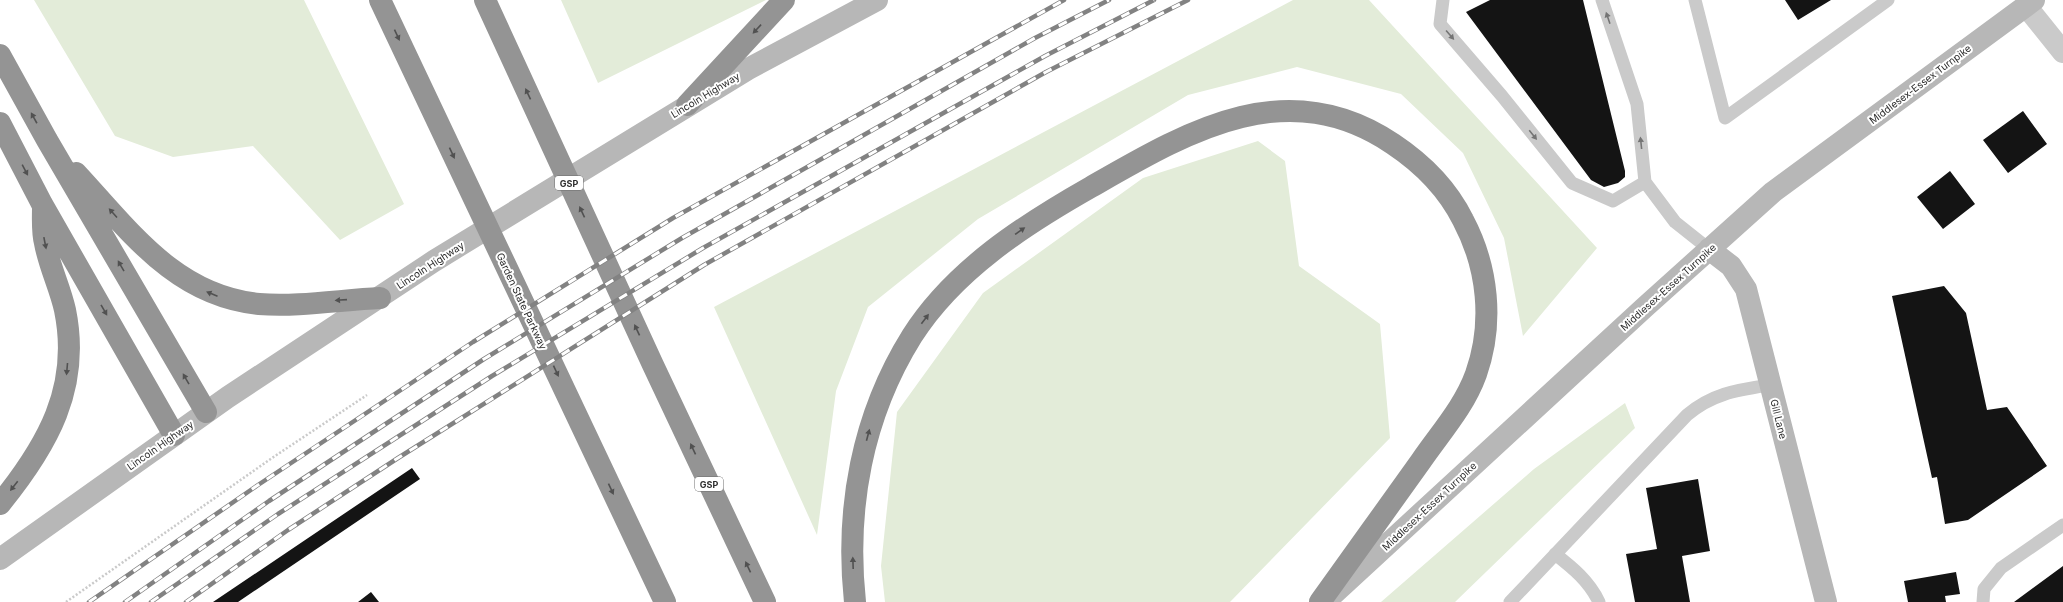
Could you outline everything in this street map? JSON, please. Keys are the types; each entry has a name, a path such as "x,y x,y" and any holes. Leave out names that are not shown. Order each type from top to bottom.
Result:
{"highway":[{"name":"Garden State Parkway","path":"380,0 665,602"},
{"name":"GSP","path":"485,0 653,365 765,602"},
{"path":"687,105 784,0"},
{"path":"0,55 47,140 206,412"},
{"path":"856,602 853,519 862,456 871,423 896,363 914,333 934,307 958,280 989,253 1057,206 1183,136 1220,122 1243,116 1273,112 1301,112 1329,117 1358,125 1383,138 1425,168 1444,190 1461,216 1474,241 1482,270 1486,296 1484,348 1467,397 1452,421 1320,602"},
{"path":"0,124 42,204 174,435"},
{"path":"47,140 141,243 169,269 203,290 220,297 259,304 380,298"},
{"path":"0,504 32,462 47,437 63,394 67,376 69,333 60,290 44,243 42,204"}],"street":[{"name":"Lincoln Highway","path":"0,559 206,412 434,261 748,69 877,0"},
{"path":"2027,2 2063,52"},
{"name":"Middlesex-Essex Turnpike","path":"1325,602 1773,192 2027,2"},
{"name":"Gill Lane","path":"1709,249 1731,266 1746,289 1826,602"}],"lane":[{"path":"1443,0 1440,24 1502,96 1572,183 1613,201 1645,182"},
{"path":"1602,0 1637,104 1645,182 1675,222 1709,249"},
{"path":"1696,0 1725,118 1888,0"},
{"path":"1510,602 1677,424 1699,405 1726,393 1770,384"},
{"path":"1983,602 1984,589 2001,568 2063,524"},
{"path":"1555,554 1578,573 1590,586 1599,602"}],"path":[{"path":"66,602 266,463 367,395"}],"green space":[{"path":"34,0 304,0 404,204 340,240 253,146 173,157 115,136"},
{"path":"561,0 766,0 598,83"},
{"path":"1293,0 1369,0 1597,248 1523,336 1504,238 1463,153 1401,94 1297,67 1188,95 978,219 868,307 836,391 817,535 714,307"},
{"path":"1258,141 1285,161 1299,266 1380,324 1390,438 1230,602 885,602 881,566 897,412 983,293 1143,178"},
{"path":"1625,403 1635,428 1455,602 1381,602 1534,469"}],"building":[{"path":"1490,0 1583,0 1625,171 1625,177 1618,183 1604,187 1591,180 1466,12"},
{"path":"1785,0 1831,0 1798,20"},
{"path":"2023,111 2047,144 2008,173 1983,140"},
{"path":"1950,171 1975,204 1943,229 1917,197"},
{"path":"1944,286 1966,313 1987,410 2007,407 2047,466 1968,520 1945,524 1937,477 1932,478 1892,296"},
{"path":"412,468 420,479 238,602 213,602"},
{"path":"1698,479 1710,551 1682,556 1690,602 1635,602 1626,554 1657,549 1646,488"},
{"path":"2063,566 2063,602 2014,602"},
{"path":"1956,572 1960,594 1945,596 1946,602 1908,602 1904,581"},
{"path":"371,592 379,602 358,602"}],"railway":[{"path":"89,602 258,485 473,342 673,218 1064,0"},
{"path":"125,602 269,501 484,359 682,238 1035,38 1109,0"},
{"path":"151,602 278,514 492,376 703,248 1045,56 1154,0"},
{"path":"186,602 288,530 398,458 704,265 1046,72 1188,0"}]}
